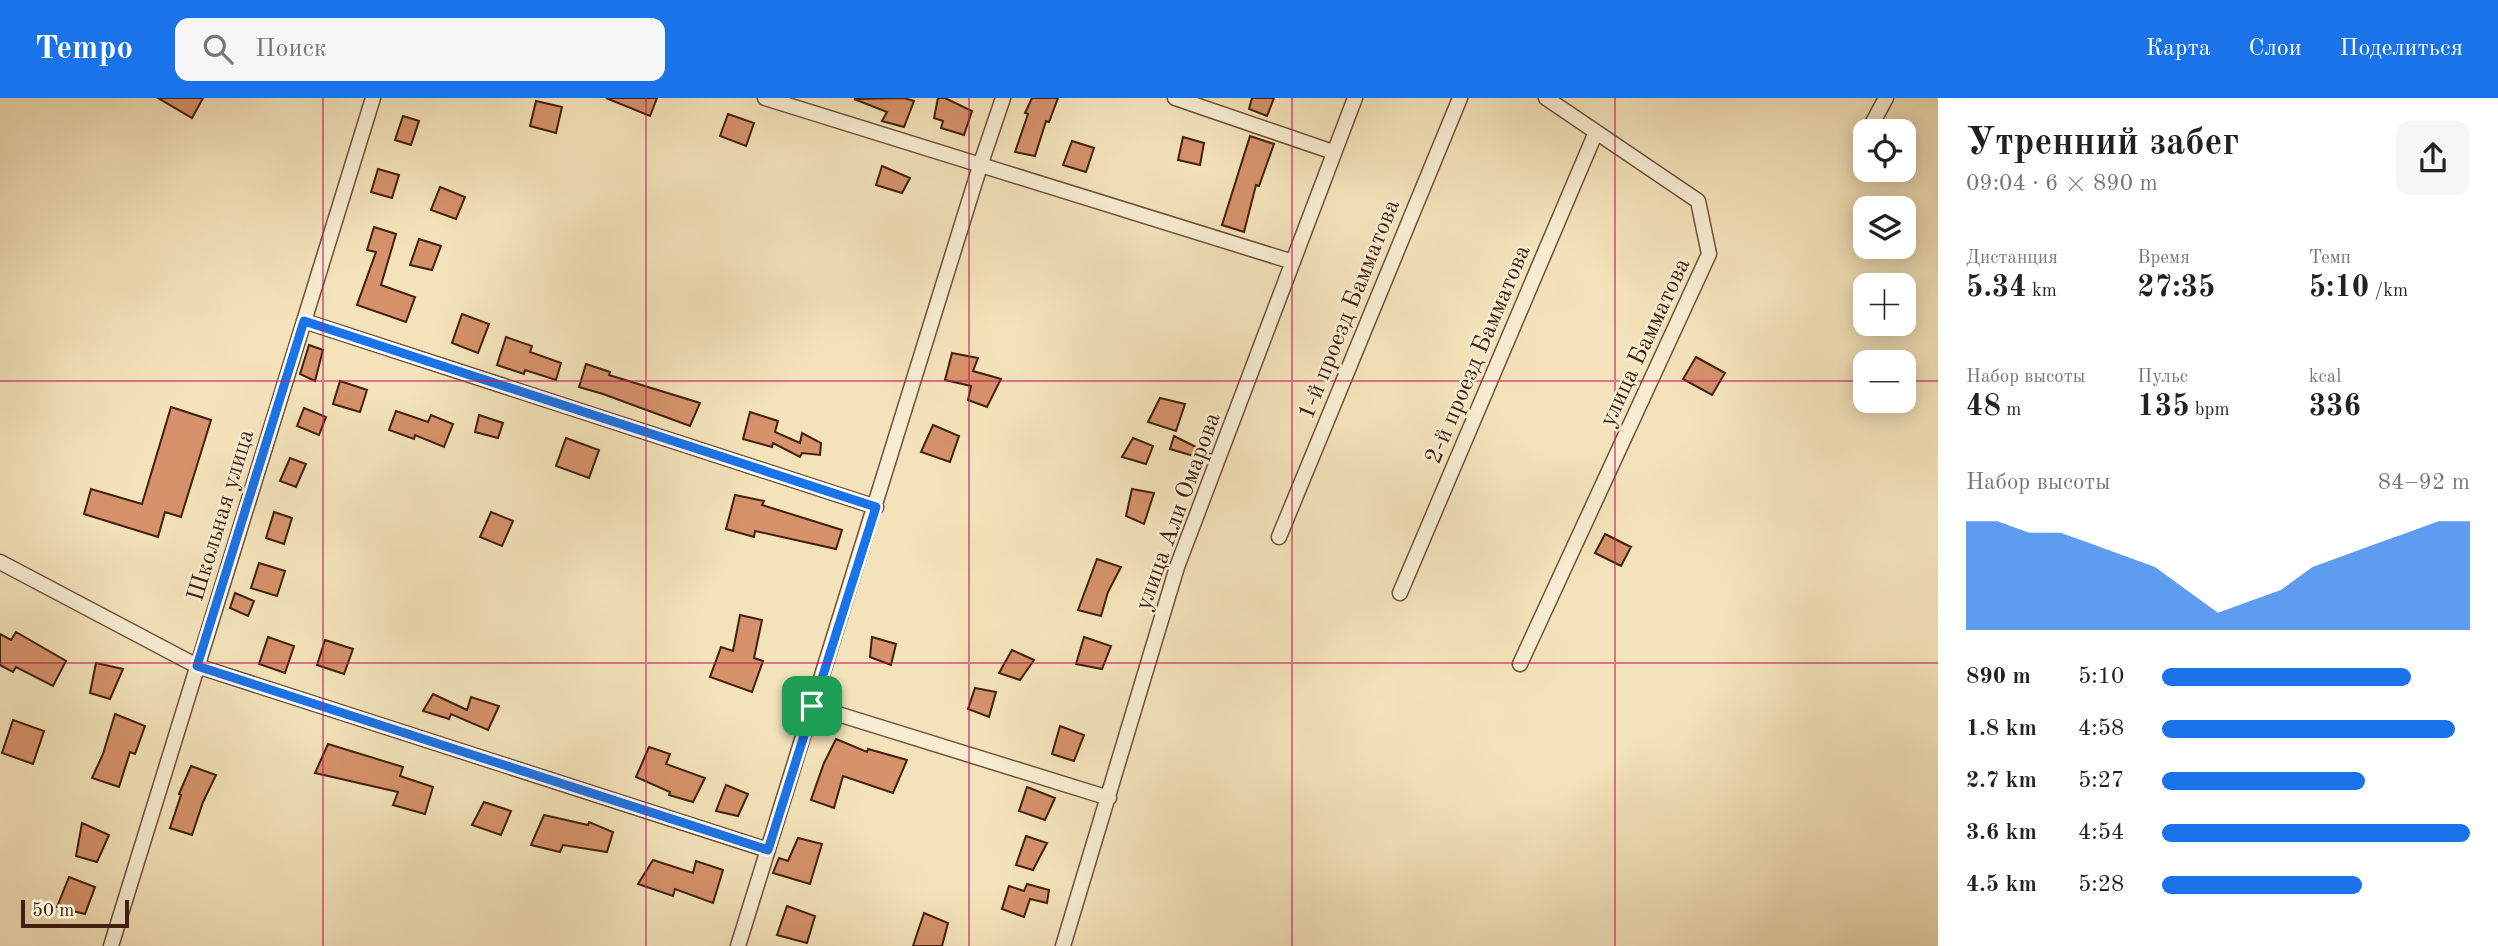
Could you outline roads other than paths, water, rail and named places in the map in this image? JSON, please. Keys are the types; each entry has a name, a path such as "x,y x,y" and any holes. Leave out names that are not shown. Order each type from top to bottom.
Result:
{"street":[{"name":"Школьная улица","path":"110,946 373,98"},
{"path":"765,98 1293,262"},
{"path":"738,946 1003,98"},
{"path":"1175,98 1333,152"},
{"name":"улица Али Омарова","path":"1063,946 1177,567 1355,98"},
{"name":"1-й проезд Бамматова","path":"1279,537 1460,98"},
{"name":"улица Бамматова","path":"1520,664 1709,254 1698,201 1546,98"},
{"path":"1875,119 1886,98"},
{"name":"2-й проезд Бамматова","path":"1400,593 1596,132"},
{"path":"304,321 876,507"},
{"path":"0,562 197,666 768,850"},
{"path":"812,706 1109,798"}]}
